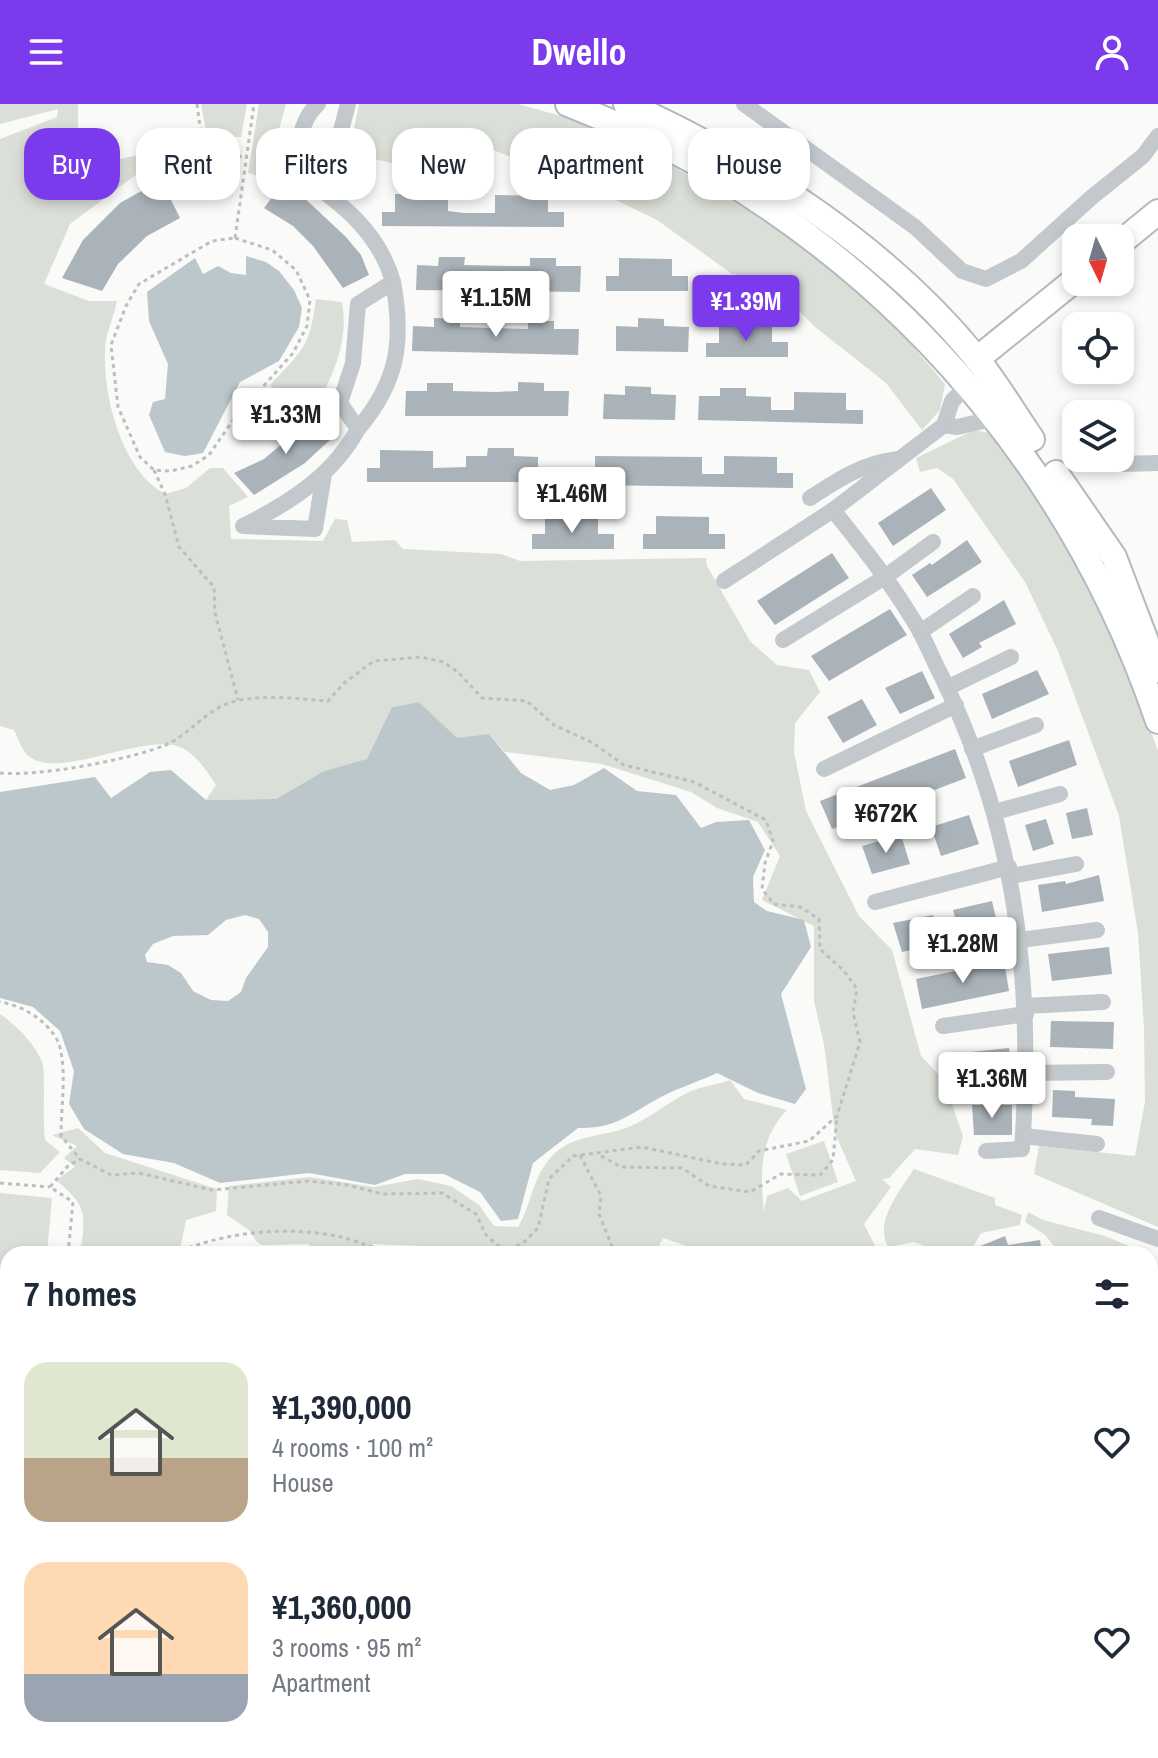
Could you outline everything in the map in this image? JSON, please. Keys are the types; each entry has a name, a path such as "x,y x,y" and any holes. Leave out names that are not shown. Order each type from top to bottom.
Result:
{"street":[{"path":"304,128 308,113 318,104"},
{"path":"342,128 348,104"},
{"path":"568,104 641,135 724,179 802,230 876,289 943,355 996,418 1057,503 1103,585 1141,670 1158,721"},
{"path":"626,104 658,111 829,222 906,287 977,359 1114,557 1158,672"},
{"path":"744,104 915,227 962,271 986,279 1021,261 1143,156 1158,136"},
{"path":"324,474 315,529 243,526 302,493 324,474 348,448 375,408 394,371 399,315 386,255 366,228 335,200"},
{"path":"1134,232 1158,212"},
{"path":"358,429 340,403 353,363 358,304 393,282"},
{"path":"977,359 1062,290"},
{"path":"724,581 833,510 944,425 952,401 968,385"},
{"path":"944,425 957,427 996,418"},
{"path":"810,498 853,470 874,462 899,459"},
{"path":"1134,464 1158,463"},
{"path":"833,510 885,577 920,632 956,705 995,812 1010,872 1026,1010 1027,1073 1022,1149 986,1151"},
{"path":"783,640 885,577 933,542"},
{"path":"920,632 973,596"},
{"path":"947,688 1011,657"},
{"path":"824,769 956,705"},
{"path":"972,749 1036,725"},
{"path":"995,812 1060,794"},
{"path":"875,902 1010,872 1076,864"},
{"path":"1020,940 1097,930"},
{"path":"943,1026 1026,1010 1103,1002"},
{"path":"1027,1073 1107,1072"},
{"path":"1023,1136 1097,1144"},
{"path":"1099,1218 1158,1239"}],"path":[{"path":"197,104 204,158 246,156"},
{"path":"235,238 254,104"},
{"path":"154,470 171,471 192,466 209,455 231,423 293,353 307,326 310,300 296,270 272,250 235,238 212,241 139,284 126,306 111,345 118,407 140,457 154,470 165,494 179,547 214,587 215,613 238,700"},
{"path":"0,773 34,775 165,745 194,727 215,707 238,700 328,701 344,683 374,661 421,657 443,662 458,672 482,698 527,701 554,725 593,743 624,765 694,782 766,820 773,841 765,863 762,889 774,904 800,907 819,919 820,949 844,971 857,989 853,1012 860,1042 837,1116 833,1160 820,1175 781,1174 750,1192 709,1186 682,1168 621,1167 599,1155"},
{"path":"0,1002 12,1004 41,1020 61,1049 61,1136 80,1159 111,1175 139,1173 212,1190 308,1181 348,1185 382,1194 442,1193 476,1214 486,1235 498,1246"},
{"path":"516,1246 538,1228 549,1179 573,1156 642,1147 722,1164 746,1165 759,1151 809,1141 837,1116"},
{"path":"580,1155 601,1196 599,1214 612,1246"},
{"path":"50,1187 68,1166 80,1159"},
{"path":"0,1183 50,1187 73,1202 69,1246"},
{"path":"192,1246 201,1242 283,1232 341,1237 366,1246"}],"shaded area":[{"path":"0,104 78,104 78,128 28,128 57,117 58,109 0,124"},
{"path":"201,104 247,104 241,137 240,128 206,128"},
{"path":"259,104 286,104 280,128 256,128 256,175 248,173"},
{"path":"359,104 518,104 589,128 510,128 510,156 494,150 494,128 392,128 392,163 376,159 376,128 354,128"},
{"path":"24,130 24,200 102,200 70,224 44,284 89,301 117,301 106,338 105,369 112,410 127,451 150,483 165,494 186,488 210,468 223,468 248,497 229,506 231,539 323,541 335,519 347,520 352,542 395,540 403,549 501,554 520,561 706,558 707,566 750,641 777,665 809,670 820,692 795,723 794,752 806,811 859,916 892,950 921,1056 943,1079 963,1136 958,1155 915,1149 889,1178 882,1179 891,1187 864,1224 875,1246 686,1246 663,1238 659,1246 262,1245 249,1230 227,1215 229,1186 309,1177 374,1187 418,1179 451,1186 479,1205 494,1226 518,1227 540,1173 560,1149 579,1140 631,1126 689,1092 730,1080 744,1099 787,1110 766,1145 762,1170 764,1211 767,1196 788,1188 802,1201 856,1181 835,1133 824,1044 814,1001 814,926 762,900 780,856 758,822 717,808 691,792 602,764 505,752 489,734 457,739 419,702 392,707 368,759 324,771 276,799 206,800 216,785 194,757 177,746 142,746 60,763 43,762 27,755 14,730 0,726 0,139"},
{"path":"136,156 136,175 120,187 120,159"},
{"path":"672,166 688,175 688,200 730,200 785,232 873,300 945,384 940,410 922,430 886,383 814,326 766,278 732,274 657,220 616,200 672,200"},
{"path":"246,256 266,262 279,271 294,290 302,308 299,327 279,361 240,382 203,453 185,456 165,452 149,415 153,402 165,399 168,364 149,321 147,292 195,258 203,274 218,266 231,273 246,275"},
{"path":"316,299 342,302 344,316 338,356 316,406 287,401 270,385 303,347 311,328"},
{"path":"974,430 990,433 1042,496 1113,626 1158,751 1158,1227 1034,1174 1039,1146 1135,1156 1145,1102 1138,933 1119,816 1058,651 1025,582 953,479 937,468 920,472 916,458"},
{"path":"419,702 457,738 489,734 521,773 550,790 574,785 604,768 637,791 676,795 701,828 716,822 749,820 765,850 753,877 754,902 767,911 804,920 811,947 781,994 806,1089 795,1104 758,1093 717,1073 604,1126 578,1128 533,1163 518,1219 501,1221 480,1192 444,1174 405,1174 375,1185 309,1173 220,1183 174,1163 123,1154 84,1129 69,1104 74,1071 60,1031 33,1007 0,998 0,792 95,777 111,798 150,772 171,770 206,800 276,799 324,771 367,759 392,707","holes":["245,915 259,919 268,932 268,947 246,978 241,992 228,1001 211,1000 193,991 181,973 168,965 147,962 145,955 153,944 173,936 208,935 226,920"]},
{"path":"0,1014 24,1035 42,1062 45,1140 60,1152 40,1173 0,1170"},
{"path":"78,1128 105,1153 217,1189 216,1211 186,1220 181,1246 81,1246 82,1212 74,1197 56,1180 75,1167 64,1158 77,1146 52,1135"},
{"path":"824,1141 838,1182 800,1196 786,1154"},
{"path":"914,1169 995,1198 995,1205 1022,1215 1020,1225 981,1233 974,1246 925,1246 914,1242 888,1246 884,1227 896,1196"},
{"path":"0,1193 52,1198 48,1246 0,1246"},
{"path":"1028,1212 1043,1220 1105,1236 1129,1246 1054,1246 1044,1234 1025,1222"}],"building":[{"path":"136,194 136,200 171,200 180,218 147,236 118,264 102,291 62,278 83,240 120,203"},
{"path":"495,195 510,195 510,200 548,200 548,212 564,212 564,227 382,226 382,212 395,212 395,200 448,200 448,211 495,213"},
{"path":"270,200 306,200 346,237 361,255 369,275 343,288 313,246 293,226 264,208"},
{"path":"439,257 465,257 464,265 508,266 530,266 530,258 556,258 556,266 581,266 580,292 416,290 417,265 438,266"},
{"path":"619,258 672,259 672,276 688,276 688,291 606,291 606,276 619,276"},
{"path":"434,318 460,319 460,327 528,329 528,321 554,321 554,329 579,329 578,355 412,351 413,326 434,327"},
{"path":"638,318 664,319 664,326 689,327 688,352 616,351 616,326 638,327"},
{"path":"719,325 772,326 772,342 788,342 788,357 706,357 706,343 719,343"},
{"path":"518,382 544,383 544,391 569,391 568,416 405,416 406,391 427,391 427,383 453,383 453,391 496,392 518,391"},
{"path":"625,386 651,387 651,394 676,395 675,420 603,419 604,394 625,395"},
{"path":"720,388 746,388 746,396 771,397 771,410 794,410 794,392 846,393 846,410 863,410 863,424 698,420 699,396 720,396"},
{"path":"316,415 334,436 305,463 254,495 234,473 264,459"},
{"path":"488,448 514,448 514,456 538,457 538,482 367,482 367,468 380,468 380,450 433,451 433,468 466,467 466,456 487,456"},
{"path":"595,456 702,457 702,474 724,474 724,456 777,457 777,473 793,473 793,488 595,485"},
{"path":"931,488 946,510 893,546 878,523"},
{"path":"545,516 598,517 598,534 614,534 614,549 532,549 532,534 545,534"},
{"path":"656,516 709,517 709,534 725,534 725,549 643,549 643,534 656,534"},
{"path":"967,540 982,562 927,597 912,575"},
{"path":"832,553 849,578 775,625 757,601"},
{"path":"1004,600 1016,624 979,643 982,647 963,658 949,634"},
{"path":"890,609 907,635 829,681 811,656"},
{"path":"1037,670 1049,694 992,719 982,694"},
{"path":"922,671 935,698 900,714 885,688"},
{"path":"862,699 877,725 843,743 827,717"},
{"path":"1069,740 1077,765 1018,787 1009,761"},
{"path":"955,749 966,778 832,829 820,801"},
{"path":"1087,808 1093,835 1072,839 1066,813"},
{"path":"969,815 979,844 941,856 931,827"},
{"path":"1046,819 1054,844 1033,851 1025,825"},
{"path":"901,835 910,864 872,874 862,846"},
{"path":"1099,875 1104,901 1042,912 1038,885 1065,881 1066,884"},
{"path":"992,901 999,931 961,939 953,910"},
{"path":"933,915 940,944 902,952 893,923"},
{"path":"1109,947 1112,974 1052,981 1048,954"},
{"path":"1004,961 1009,991 922,1009 916,979"},
{"path":"1051,1021 1114,1022 1113,1049 1050,1047"},
{"path":"1009,1048 1012,1078 964,1083 961,1053"},
{"path":"1053,1090 1075,1091 1075,1097 1115,1099 1113,1126 1091,1125 1092,1119 1052,1117"},
{"path":"972,1105 1012,1105 1012,1135 974,1135"},
{"path":"1005,1236 1008,1245 1040,1240 1041,1246 981,1246"}]}
